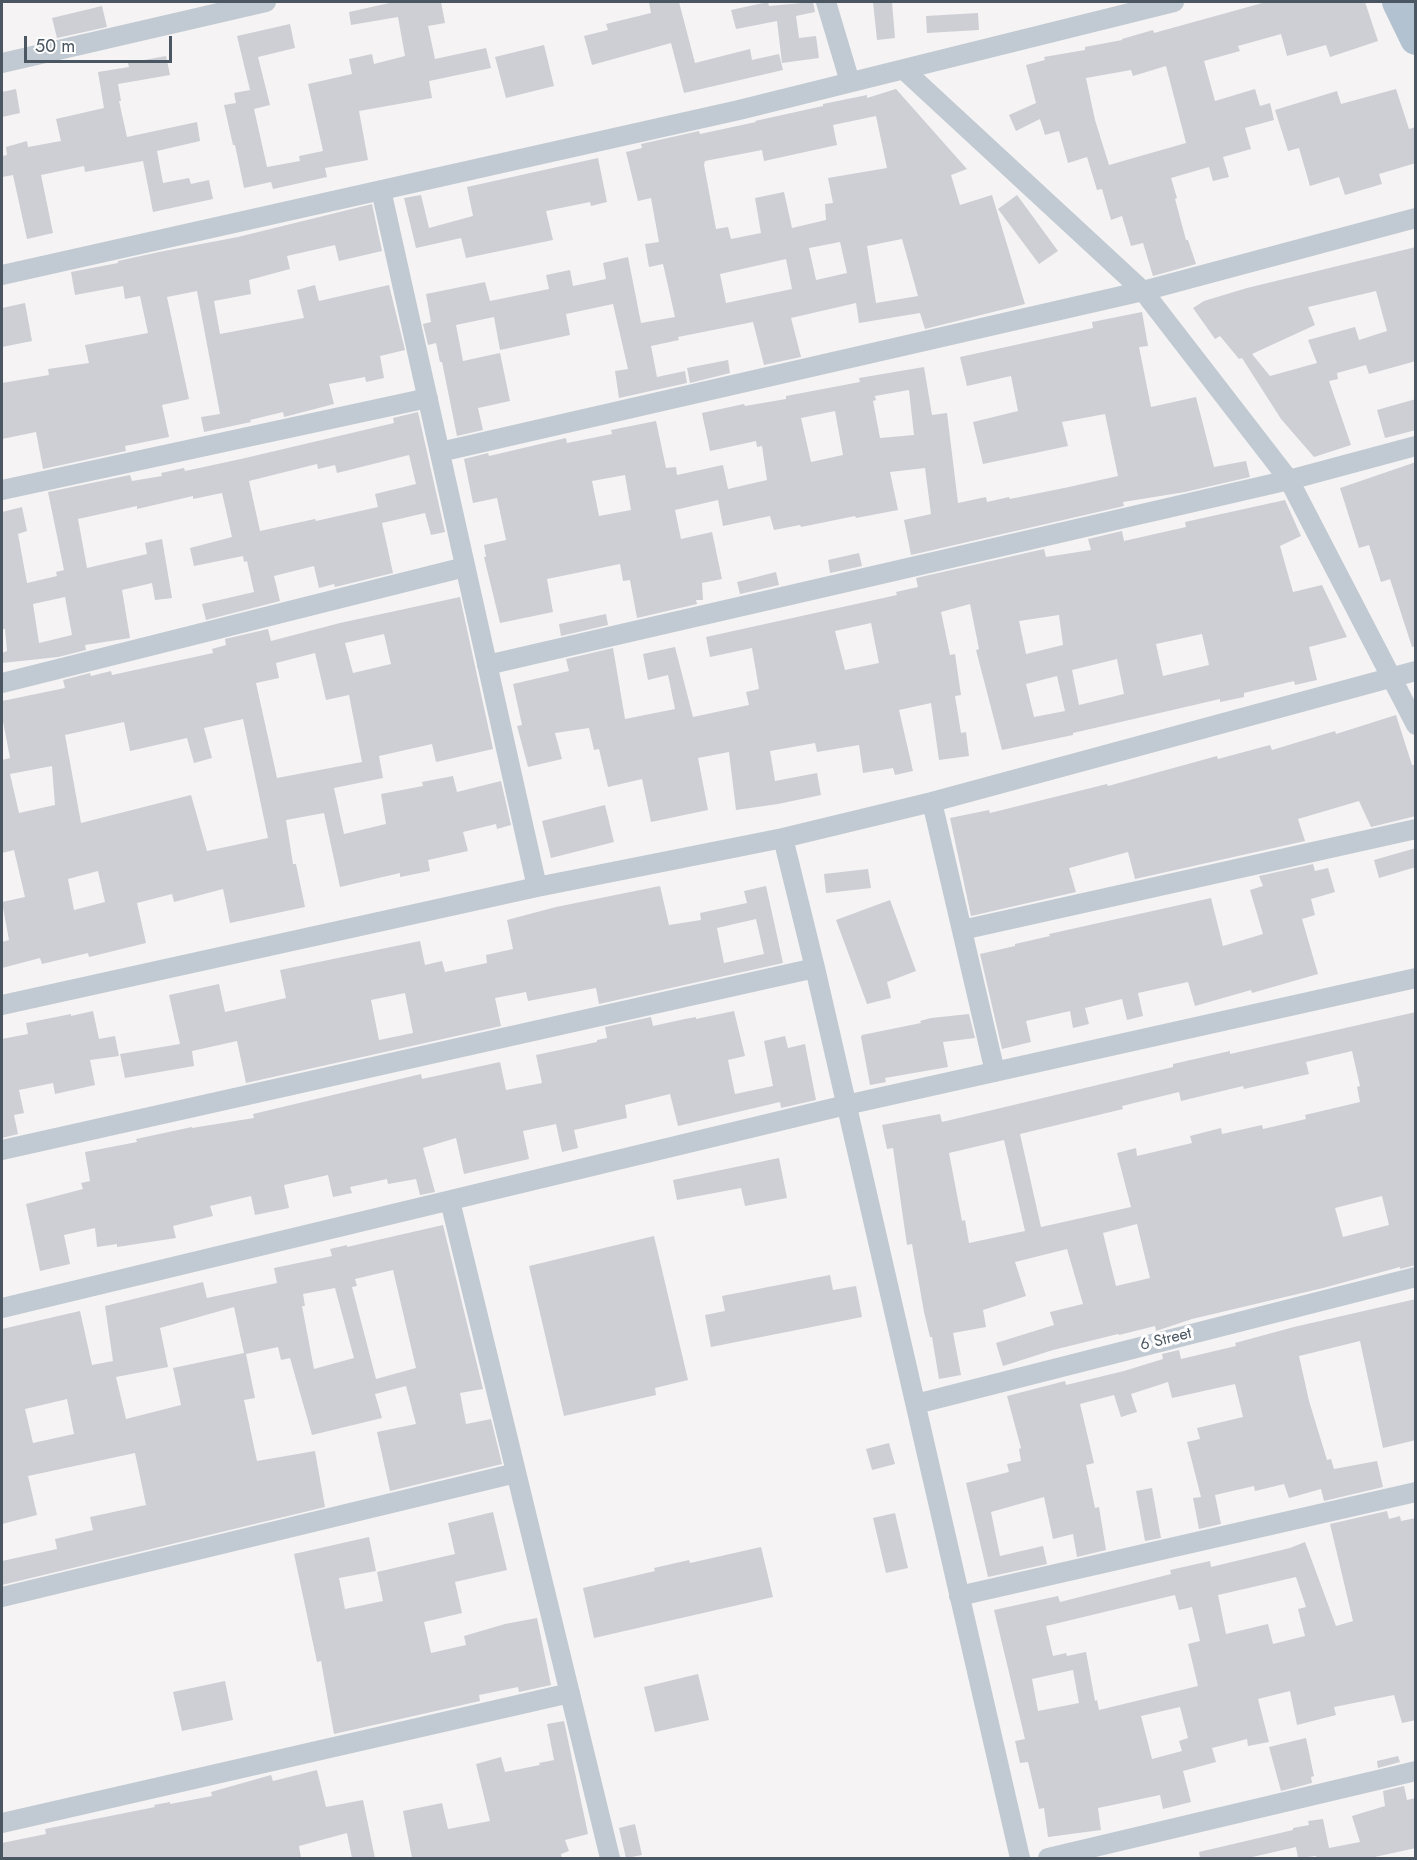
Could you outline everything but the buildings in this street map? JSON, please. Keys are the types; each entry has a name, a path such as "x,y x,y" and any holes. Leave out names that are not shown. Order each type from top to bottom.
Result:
{"main road":[{"path":"1398,2 1416,39"}],"street":[{"path":"2,63 266,2"},
{"path":"825,2 850,82"},
{"path":"2,276 728,113 1174,2"},
{"path":"903,69 1143,291 1289,480 1416,725"},
{"path":"381,190 537,887"},
{"path":"440,452 1143,291 1416,218"},
{"path":"2,490 428,398"},
{"path":"487,664 1289,480 1416,446"},
{"path":"2,683 465,567"},
{"path":"2,1005 537,887 783,838 932,802 1416,671"},
{"path":"932,802 995,1072"},
{"path":"962,930 1416,829"},
{"path":"783,838 1020,1858"},
{"path":"2,1150 815,968"},
{"path":"2,1308 846,1105 1416,978"},
{"path":"450,1201 610,1858"},
{"name":"6 Street","path":"916,1404 1416,1277"},
{"path":"2,1597 516,1473"},
{"path":"960,1596 1416,1492"},
{"path":"2,1823 570,1693"},
{"path":"1048,1858 1416,1772"}]}
